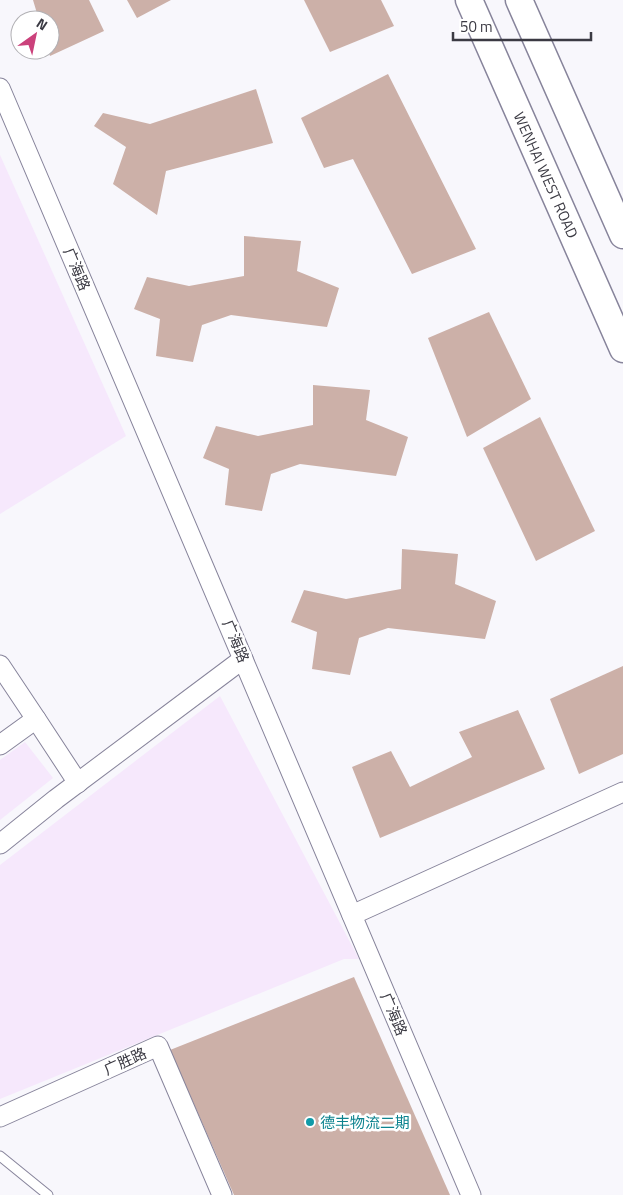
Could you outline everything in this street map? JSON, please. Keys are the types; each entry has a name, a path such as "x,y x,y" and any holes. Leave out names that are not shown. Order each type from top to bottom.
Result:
{"main road":[{"name":"WENHAI WEST ROAD","path":"469,0 623,349"},
{"path":"520,0 623,235"}],"street":[{"name":"广海路","path":"0,88 471,1195"},
{"path":"0,844 243,659"},
{"path":"0,665 78,783"},
{"path":"0,745 36,719"},
{"path":"352,915 623,792"},
{"name":"广胜路","path":"0,1117 158,1046 222,1195"}],"lane":[{"path":"0,1157 47,1195"}],"shaded area":[{"path":"0,155 126,436 0,514"},
{"path":"220,696 359,959 344,959 0,1099 0,865"},
{"path":"25,742 53,778 0,820 0,760"}],"building":[{"path":"33,0 89,0 104,31 60,51 60,10 36,10"},
{"path":"127,0 171,0 137,18"},
{"path":"304,0 381,0 394,26 330,52"},
{"path":"388,74 476,249 412,274 353,159 324,168 301,118"},
{"path":"256,89 273,143 166,171 157,215 113,184 126,147 94,126 103,113 150,124"},
{"path":"244,236 301,241 297,271 339,288 327,327 231,315 202,325 193,362 156,356 160,319 134,309 147,277 189,286 244,276"},
{"path":"489,312 531,399 467,437 428,338"},
{"path":"313,385 370,390 366,420 408,437 396,476 300,464 271,474 262,511 225,505 229,469 203,458 216,426 258,436 313,425"},
{"path":"540,417 595,531 536,561 483,448"},
{"path":"402,549 458,554 455,584 496,601 485,639 388,628 359,638 350,675 312,669 317,632 291,622 304,590 346,599 401,589"},
{"path":"623,666 623,754 579,774 550,699"},
{"path":"518,710 545,769 380,838 352,767 391,751 410,787 472,757 459,732"},
{"name":"德丰物流二期","path":"354,977 450,1195 234,1195 170,1050"}],"place":[{"name":"德丰物流二期","path":"310,1122"}]}
